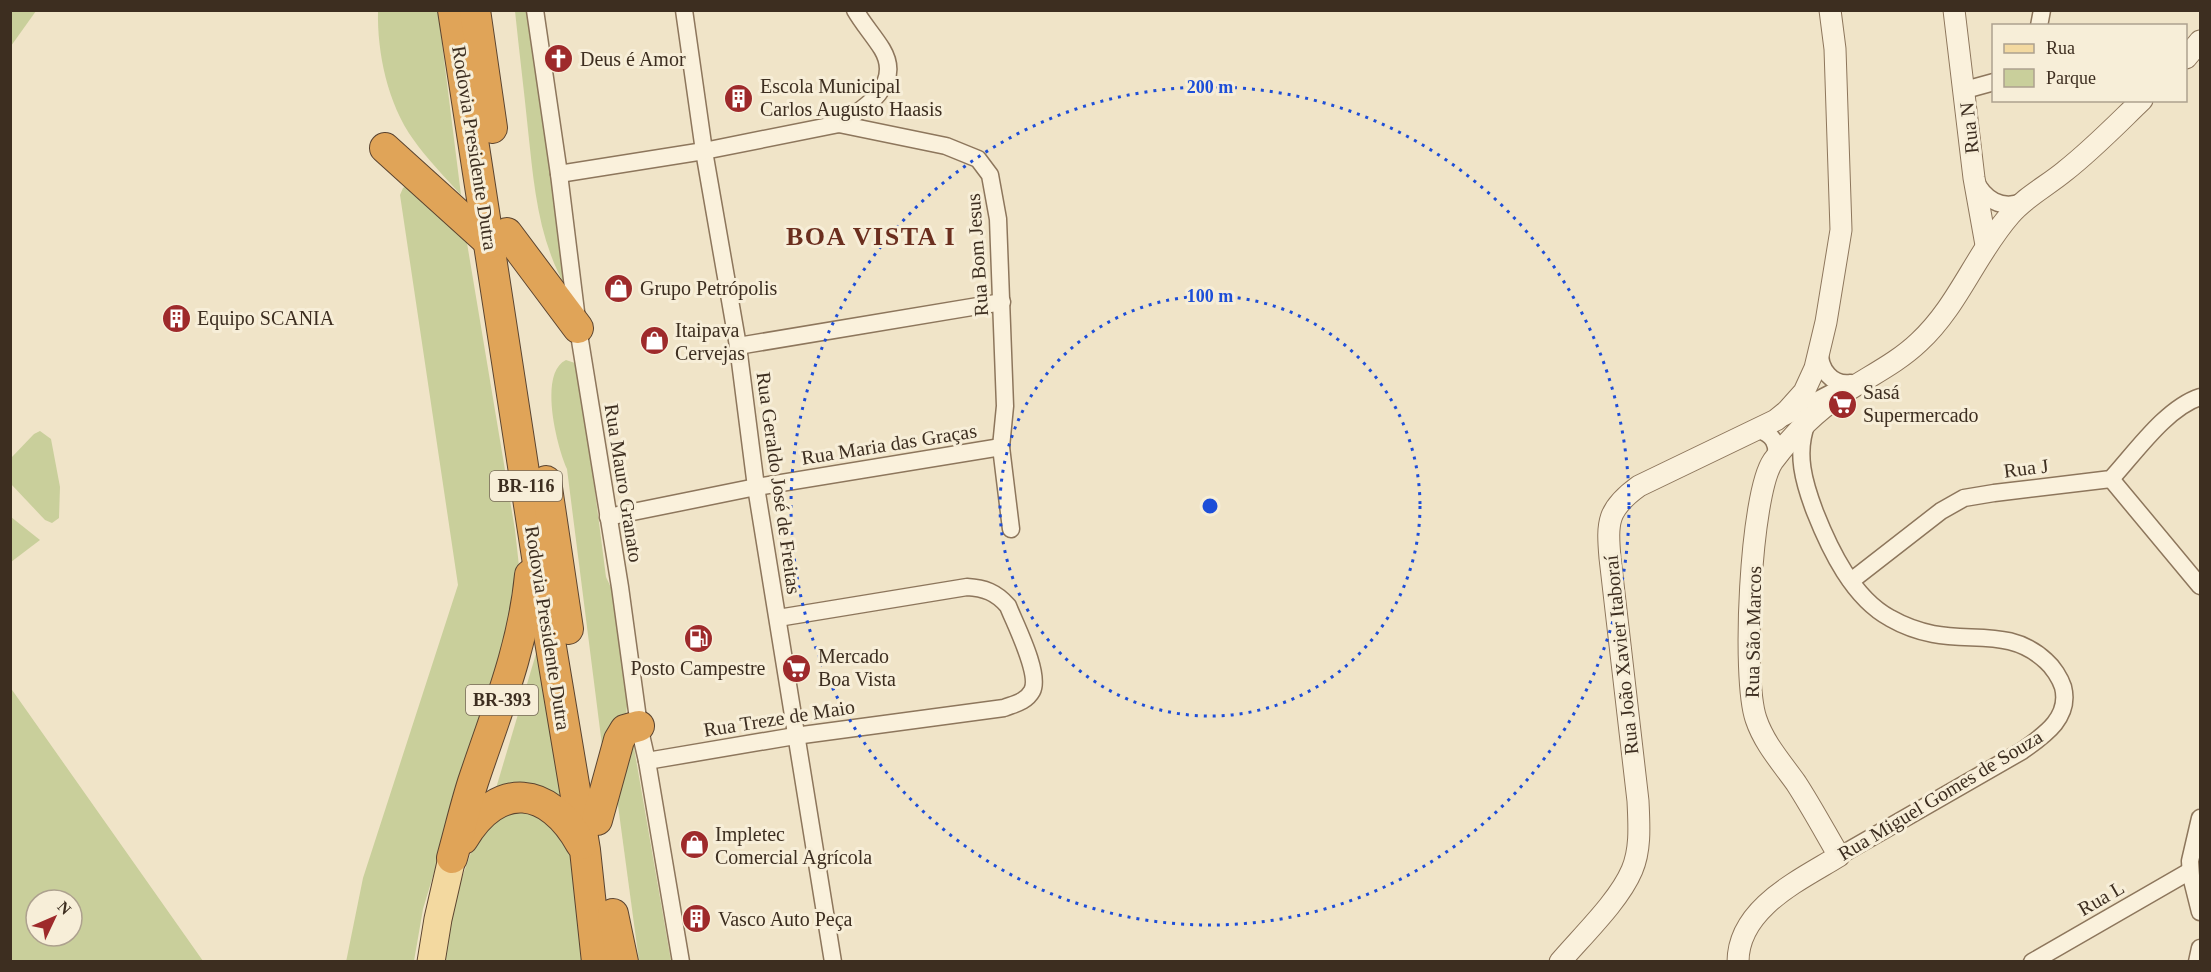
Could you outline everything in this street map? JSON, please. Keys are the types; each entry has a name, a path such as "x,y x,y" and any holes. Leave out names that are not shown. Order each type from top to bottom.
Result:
{"highway":[{"name":"Rodovia Presidente Dutra","path":"453,10 499,238 560,564 580,715 613,914 616,962"},
{"name":"Rodovia Presidente Dutra","path":"475,10 534,539 585,850 597,962"},
{"path":"385,148 499,238 578,328"},
{"name":"BR-393","path":"452,858 473,784 512,672 528,596 534,539"},
{"path":"597,820 619,740 625,730 639,726"},
{"name":"BR-393","path":"452,858 470,827 489,808 499,802 524,797 543,802 557,811 568,822 585,850"},
{"path":"613,914 623,962"}],"main road":[{"name":"BR-393","path":"431,962 452,858"}],"street":[{"name":"Rua Mauro Granato","path":"535,10 559,174 578,328 639,726 681,962"},
{"name":"Rua Geraldo José de Freitas","path":"684,10 704,150 738,346 756,488 833,962"},
{"path":"839,124 859,111 882,91 887,82 889,69 883,51 855,10"},
{"path":"1767,426 1792,406 1804,392 1818,356 1841,230 1835,49 1830,10"},
{"name":"Rua N","path":"1954,10 1974,178 1986,245"},
{"path":"2187,57 2200,40"},
{"path":"1965,90 1992,83"},
{"path":"1767,426 1804,420 1906,353 1931,330 1960,291 1986,245 2022,202 2084,155 2140,102"},
{"name":"Rua Bom Jesus","path":"559,174 704,150 839,124 946,146 968,153 985,166 990,175 998,219 1005,406 1001,447 1011,529"},
{"path":"1974,178 1984,194 1996,202 2009,206 2022,202"},
{"path":"738,346 1002,302"},
{"path":"1818,356 1829,376 1842,384 1873,375"},
{"name":"Rua Miguel Gomes de Souza","path":"1738,962 1743,935 1756,915 1784,890 2037,741 2061,716 2065,695 2062,684 2049,664 2029,647 2005,639 1935,634 1917,630 1878,611 1851,581 1821,528 1808,491 1802,464 1801,445 1804,420 1818,356"},
{"path":"1804,420 1851,383"},
{"path":"2200,397 2180,407 2164,421 2111,479 2200,586"},
{"name":"Rua São Marcos","path":"1804,420 1767,471 1763,483 1753,564 1749,649 1751,701 1764,739 1796,783 1839,856"},
{"path":"1767,426 1767,433 1774,440 1779,455 1791,455 1802,464"},
{"name":"Rua João Xavier Itaboraí","path":"1560,962 1620,892 1632,870 1638,842 1638,801 1610,558 1610,518 1619,502 1639,486 1767,426"},
{"name":"Rua Maria das Graças","path":"608,517 756,488 1001,447"},
{"name":"Rua J","path":"1851,581 1941,511 1964,498 2111,479"},
{"name":"Rua Treze de Maio","path":"647,761 795,736 1004,708 1023,701 1031,693 1034,685 1032,669 1008,606 1002,598 981,588 967,587 778,618"},
{"path":"2200,818 2190,866 2200,912"},
{"name":"Rua L","path":"2032,962 2190,866"},
{"path":"2197,962 2200,948"}],"green space":[{"path":"10,11 36,11 11,46"},
{"path":"378,11 438,11 461,195 418,146 397,110 382,61"},
{"path":"515,11 527,11 567,289 557,270 543,232 539,212"},
{"path":"406,186 463,233 467,243 515,530 521,584 423,909 414,961 346,962 363,878 458,585 400,195"},
{"path":"566,360 579,367 606,577 614,594 628,699 626,714 605,769 567,469 552,411 553,379 558,368"},
{"path":"40,431 51,439 60,487 59,518 52,523 45,520 11,484 11,458 34,434"},
{"path":"11,517 40,540 11,562"},
{"path":"538,647 564,807 494,795"},
{"path":"10,687 203,961 11,961"},
{"path":"633,742 671,961 639,961 617,798"},
{"path":"510,804 572,833 585,961 442,962 457,891 476,839"}],"place":[{"name":"Deus é Amor","path":"559,59"},
{"name":"Escola Municipal Carlos Augusto Haasis","path":"739,98"},
{"name":"Grupo Petrópolis","path":"619,288"},
{"name":"Equipo SCANIA","path":"176,318"},
{"name":"Itaipava Cervejas","path":"654,341"},
{"name":"Sasá Supermercado","path":"1842,404"},
{"name":"Posto Campestre","path":"698,638"},
{"name":"Mercado Boa Vista","path":"797,668"},
{"name":"Impletec Comercial Agrícola","path":"694,845"},
{"name":"Vasco Auto Peça","path":"697,919"}],"district":[{"name":"BOA VISTA I","path":"871,236"}]}
